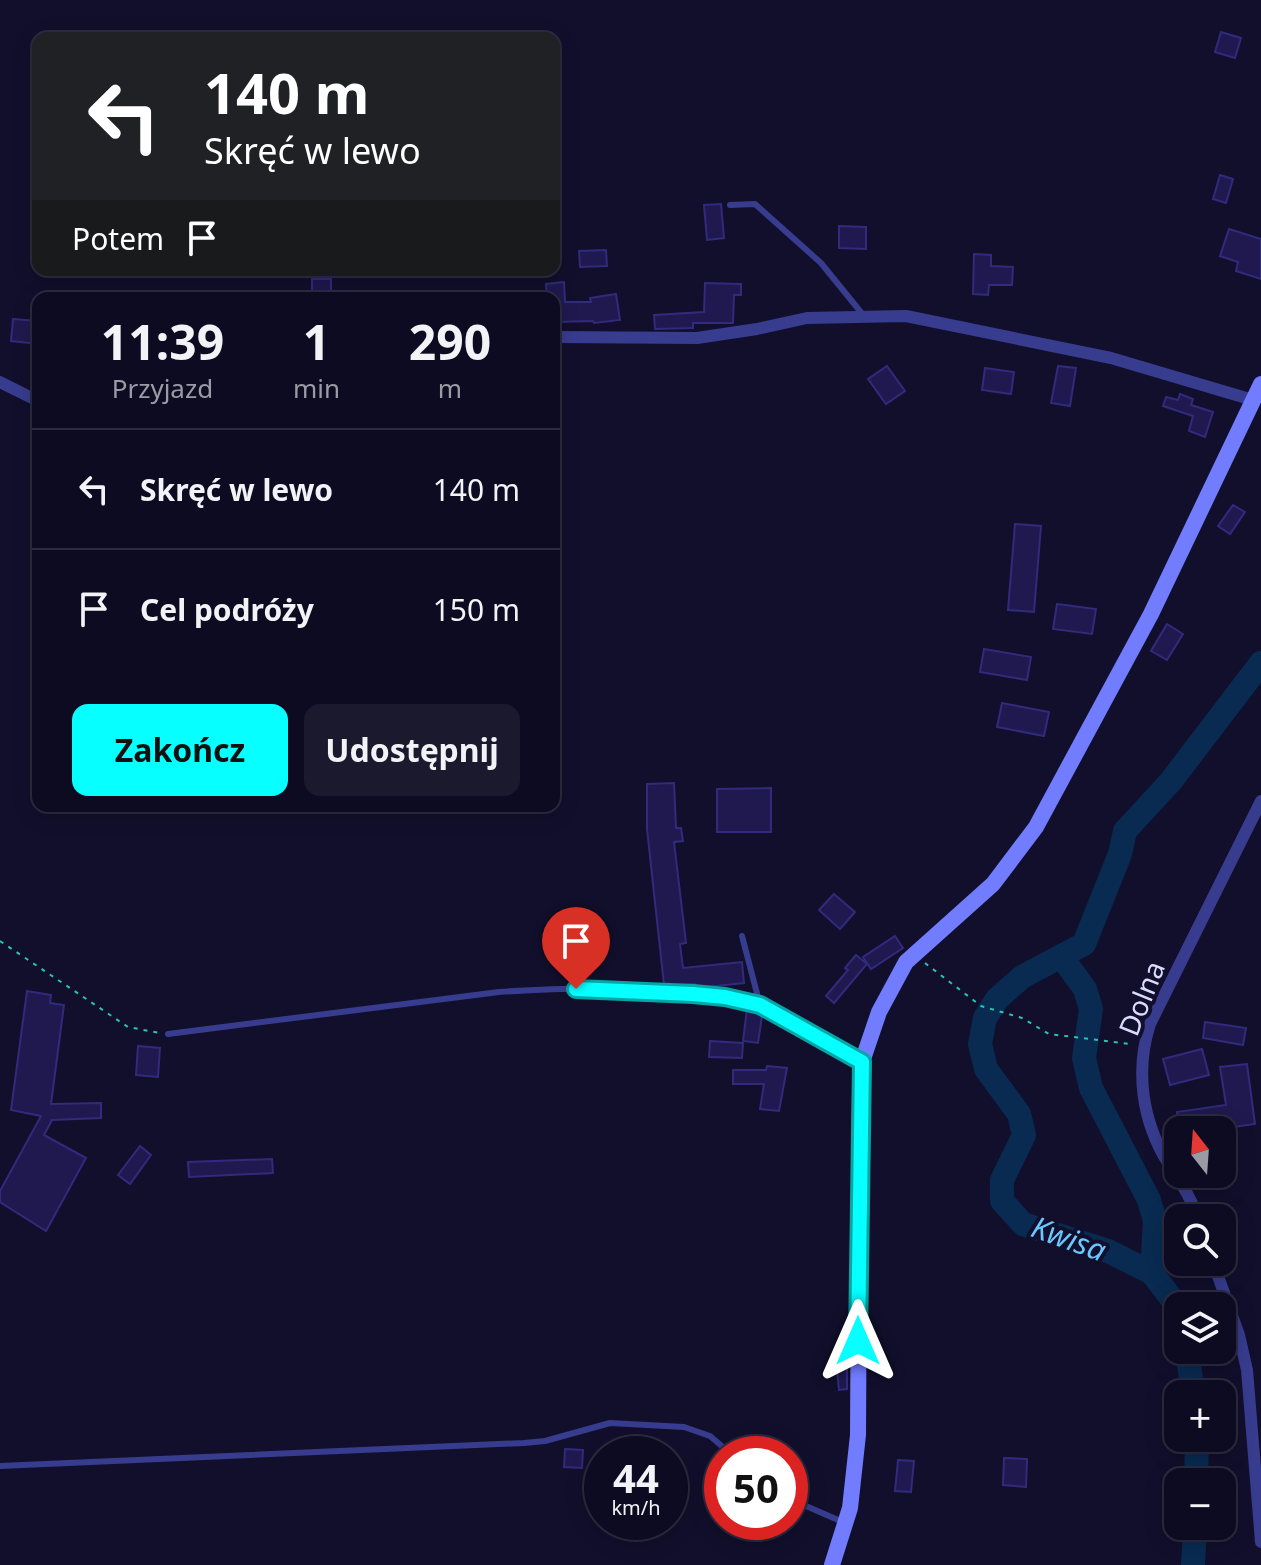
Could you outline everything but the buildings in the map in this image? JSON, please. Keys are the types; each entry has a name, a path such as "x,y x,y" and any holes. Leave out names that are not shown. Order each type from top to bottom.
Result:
{"main road":[{"path":"832,1565 850,1508 858,1435 862,1062 879,1012 906,962 993,884 1036,827 1151,614 1261,384"}],"street":[{"path":"560,337 697,338 807,318 906,316 1111,358 1253,400"},
{"path":"0,382 32,398"},
{"name":"Dolna","path":"1193,1204 1166,1160 1148,1121 1141,1085 1143,1045 1150,1024 1261,801"},
{"path":"760,1005 862,1062"},
{"path":"1218,1276 1239,1335 1247,1370 1261,1542"}],"lane":[{"path":"730,205 755,204 821,263 864,316"},
{"path":"168,1034 551,988 693,994 760,1005 742,936"},
{"path":"0,1466 524,1443 545,1441 610,1423 684,1427 710,1436"},
{"path":"808,1507 845,1523"}],"path":[{"path":"0,941 128,1027 168,1034"},
{"path":"914,955 981,1006 1022,1018 1049,1034 1143,1045"}],"waterway":[{"name":"Kwisa","path":"1167,1292 1152,1273 1108,1251 1023,1224 1002,1201 1002,1180 1024,1135 1019,1114 986,1069 980,1044 985,1018 997,999 1022,977 1084,944 1120,854 1125,831 1171,781 1261,663"},
{"name":"Kwisa","path":"1061,956 1085,989 1091,1009 1084,1058 1091,1088 1149,1200 1155,1221 1152,1273"},
{"name":"Kwisa","path":"1189,1364 1191,1380"},
{"name":"Kwisa","path":"1196,1468 1197,1452"},
{"name":"Kwisa","path":"1193,1565 1194,1540"}],"route":[{"path":"576,989 693,994 760,1005 862,1062 858,1341"}]}
